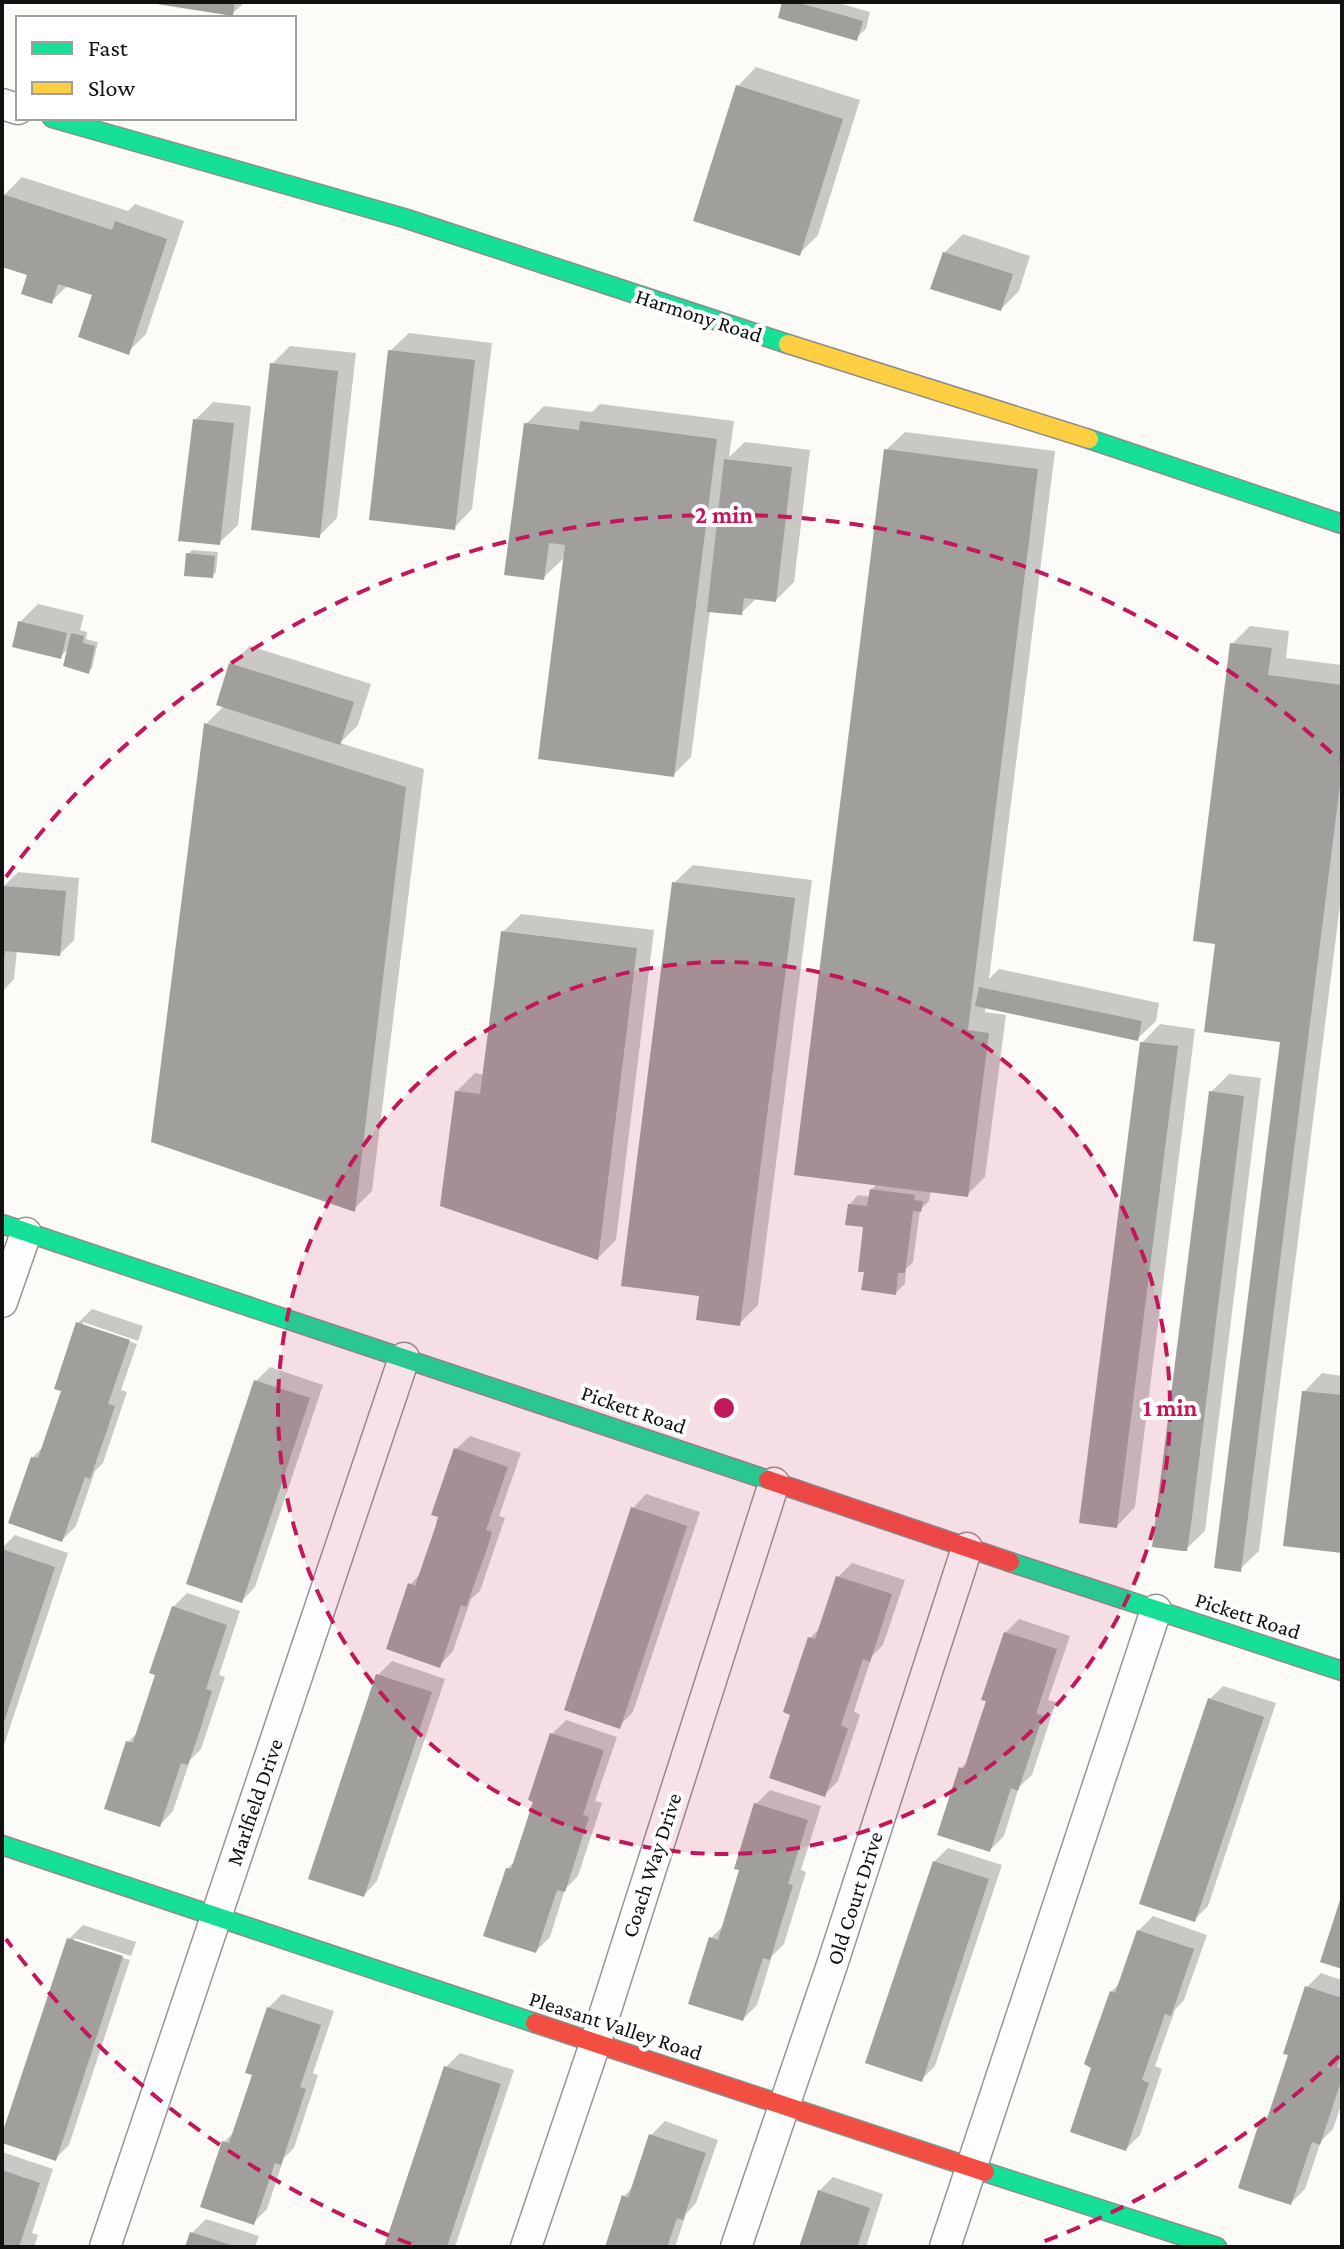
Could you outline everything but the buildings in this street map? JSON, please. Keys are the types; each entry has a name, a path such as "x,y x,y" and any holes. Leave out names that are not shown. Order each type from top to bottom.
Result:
{"street":[{"name":"Harmony Road","path":"59,120 404,218 689,313 1006,411 1342,524"},
{"path":"2,1302 14,1228"},
{"name":"Pickett Road","path":"14,1228 1342,1671"},
{"name":"Marlfield Drive","path":"105,2247 404,1358"},
{"name":"Coach Way Drive","path":"526,2247 595,2044 774,1483"},
{"name":"Old Court Drive","path":"736,2247 967,1548"},
{"path":"945,2247 1156,1610"},
{"name":"Pleasant Valley Road","path":"2,1845 595,2044 1217,2247"}],"traffic: fast":[{"path":"59,120 404,218 788,344"},
{"path":"1089,439 1342,524"},
{"path":"2,1224 768,1480"},
{"path":"1010,1562 1342,1671"},
{"path":"2,1845 535,2023"},
{"path":"985,2172 1217,2247"}],"traffic: slow":[{"path":"788,344 1089,439"}],"traffic: jam":[{"path":"768,1480 1010,1562"},
{"path":"535,2023 985,2172"}]}
